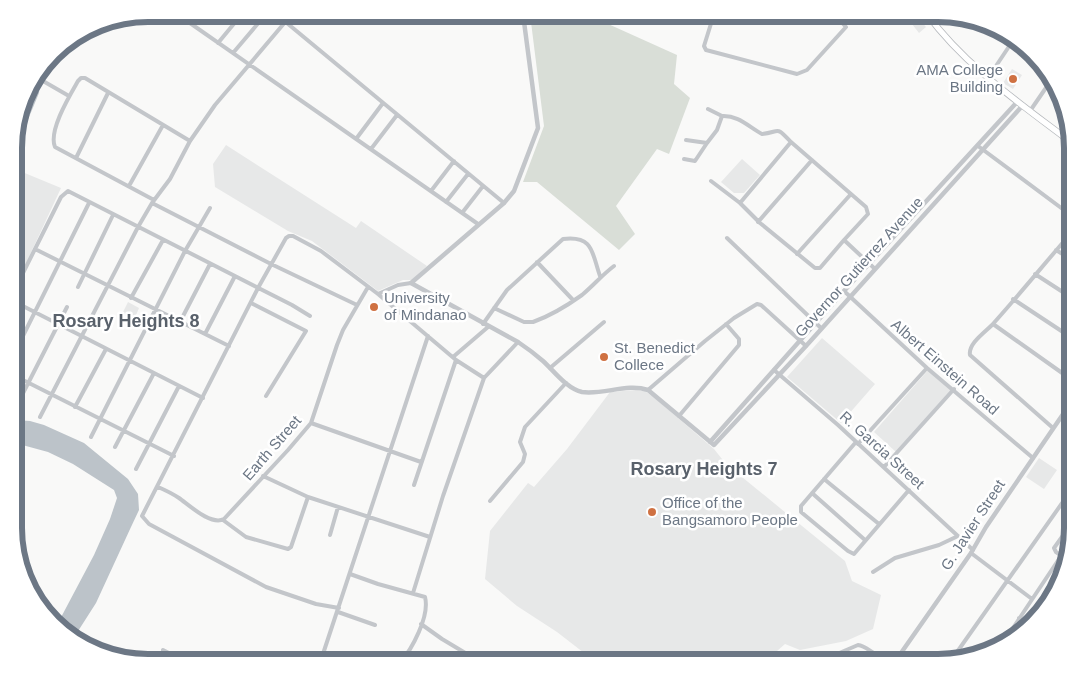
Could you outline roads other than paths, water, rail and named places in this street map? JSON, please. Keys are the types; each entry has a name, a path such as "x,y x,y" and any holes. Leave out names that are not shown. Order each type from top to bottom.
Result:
{"main road":[{"path":"934,22 988,78 1062,136"}],"street":[{"path":"711,22 704,46 706,50 797,74 807,70 846,28 841,22"},
{"path":"190,23 478,224"},
{"path":"218,43 235,23"},
{"path":"233,54 259,23"},
{"path":"40,416 138,227 170,179 190,141 215,105 284,23"},
{"path":"286,23 504,203"},
{"path":"378,294 398,285 411,283 504,203 514,191 538,128 524,23"},
{"path":"988,78 1009,46"},
{"path":"190,141 83,78 78,81 55,128 53,143 55,147 129,186 198,227 357,305"},
{"path":"43,81 70,96"},
{"path":"1030,111 1047,86"},
{"path":"76,158 108,93"},
{"path":"356,139 384,103"},
{"name":"Governor Gutierrez Avenue","path":"712,444 806,346 1020,103"},
{"path":"708,109 722,116 739,119 762,134 774,130 780,131 866,207 868,212 818,269 796,254 712,180"},
{"path":"371,149 397,115"},
{"path":"684,160 696,161 717,130 722,116"},
{"path":"129,186 163,125"},
{"path":"686,140 707,143"},
{"path":"740,203 791,142"},
{"path":"980,148 1063,209"},
{"name":"Governor Gutierrez Avenue","path":"712,444 774,370 844,292 980,148"},
{"path":"758,222 812,160"},
{"path":"432,191 454,161"},
{"path":"446,202 468,174"},
{"path":"462,213 483,186"},
{"path":"22,275 64,193 69,192 310,316"},
{"path":"796,254 851,194"},
{"path":"22,338 89,203"},
{"path":"91,437 185,251 210,208"},
{"path":"78,287 113,215"},
{"path":"375,625 338,610 266,587 149,524 143,518 143,514 258,288 286,238 289,236 293,236 321,250 378,294 454,358 484,378"},
{"path":"727,238 821,328"},
{"path":"131,298 163,240"},
{"path":"482,324 506,290 561,240 580,240 588,244 592,249 600,276"},
{"path":"844,240 874,268"},
{"path":"1053,428 970,356 970,350 1063,242"},
{"path":"35,249 229,346"},
{"path":"1056,250 1063,254"},
{"path":"537,262 573,300"},
{"path":"180,322 210,264"},
{"path":"494,308 528,323 540,320 573,300 614,266"},
{"path":"1036,274 1063,292"},
{"path":"205,334 234,276"},
{"path":"411,283 482,324 518,342 530,350 566,383 581,392 635,388 648,390 712,444"},
{"name":"Earth Street","path":"223,520 311,423 337,345 368,287"},
{"name":"Albert Einstein Road","path":"844,292 927,368 1033,458"},
{"path":"1013,299 1063,332"},
{"path":"251,303 306,330 266,396"},
{"path":"648,390 726,324 759,304 806,346"},
{"path":"22,306 203,398"},
{"path":"22,395 67,307"},
{"path":"550,368 604,322"},
{"path":"679,416 739,345 739,339 726,324"},
{"path":"993,324 1063,374"},
{"path":"414,484 454,358 488,327"},
{"path":"323,654 428,336"},
{"path":"412,593 484,378 518,342"},
{"path":"76,407 106,349"},
{"path":"909,490 855,554 852,554 808,518 801,512 800,507 824,478 927,368"},
{"name":"R. Garcia Street","path":"774,370 884,467 972,551 1032,599"},
{"path":"115,447 154,373"},
{"path":"22,379 174,456"},
{"path":"490,501 522,462 525,454 520,442 525,427 566,383"},
{"path":"136,469 180,386"},
{"path":"884,467 954,389"},
{"name":"G. Javier Street","path":"900,654 1063,416"},
{"path":"311,423 421,462"},
{"path":"263,476 308,497 430,537"},
{"path":"824,478 879,524"},
{"path":"158,487 217,522 223,520 246,537 288,549 291,546 308,497"},
{"path":"812,494 866,540"},
{"path":"957,653 1063,501"},
{"path":"330,535 338,507"},
{"path":"873,572 895,558 939,545 958,536"},
{"path":"1060,555 1056,552 1055,547 1063,536"},
{"path":"1012,629 1058,563"},
{"path":"350,574 378,584 422,595 426,598 421,624 415,640 407,654"},
{"path":"1019,618 1022,621"},
{"path":"421,624 467,654"},
{"path":"836,654 858,644 877,654"},
{"path":"163,650 171,654"}],"place":[{"name":"AMA College Building","path":"1013,79"},
{"name":"University of Mindanao","path":"374,307"},
{"name":"St. Benedict Collece","path":"604,357"},
{"name":"Office of the Bangsamoro People","path":"652,512"}],"district":[{"name":"Rosary Heights 8","path":"126,321"},
{"name":"Rosary Heights 7","path":"704,469"}]}
